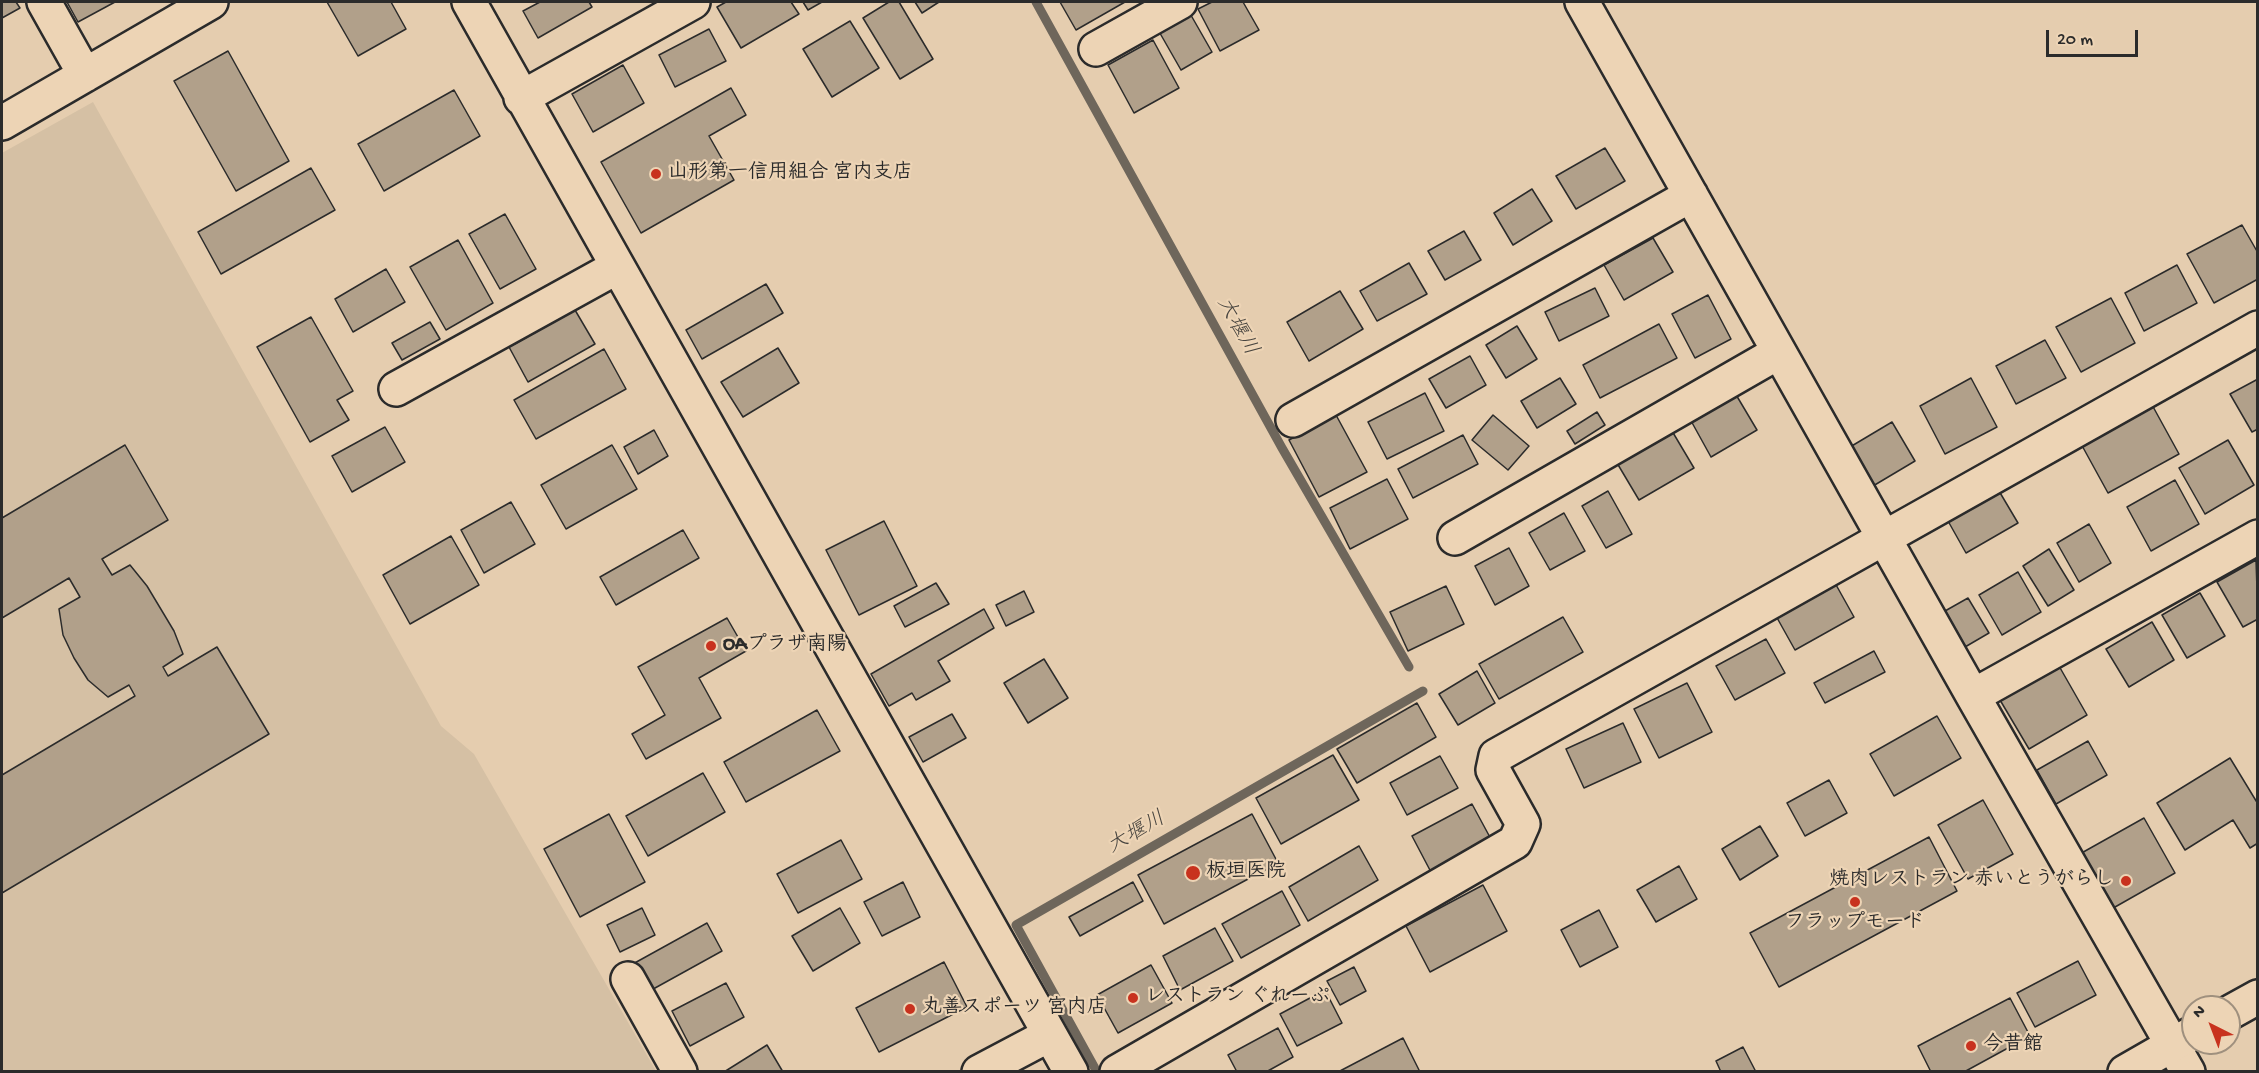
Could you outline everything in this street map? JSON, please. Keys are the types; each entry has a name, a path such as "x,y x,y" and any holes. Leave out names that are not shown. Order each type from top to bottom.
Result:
{"main road":[{"path":"44,2 85,75"},
{"path":"2,123 212,2"},
{"path":"469,2 1071,1071"},
{"path":"521,98 693,2"},
{"path":"1096,48 1180,2"},
{"path":"1582,2 1973,696 2181,1045"},
{"path":"1293,420 1691,195"},
{"path":"396,389 617,267"},
{"path":"1117,1071 1515,842 1523,824 1492,770 1496,756 2258,328"},
{"path":"1455,538 1779,352"},
{"path":"1973,696 2258,537"},
{"path":"628,979 680,1071"},
{"path":"2241,1006 2258,997"},
{"path":"979,1071 1049,1035"},
{"path":"2125,1071 2181,1051"}],"shaded area":[{"path":"93,102 441,726 474,754 656,1071 2,1071 2,153"}],"building":[{"path":"2,2 16,2 20,8 2,18"},
{"path":"67,2 115,2 78,22"},
{"path":"327,2 391,2 406,29 358,56"},
{"path":"540,2 589,2 592,7 538,38 523,11"},
{"path":"726,2 791,2 799,14 741,48 717,7"},
{"path":"803,2 822,2 808,10"},
{"path":"889,2 899,2 933,59 900,79 863,18"},
{"path":"915,2 939,2 922,13"},
{"path":"1060,2 1125,2 1076,30"},
{"path":"1212,2 1243,2 1259,30 1220,51 1198,9"},
{"path":"1188,10 1212,52 1181,70 1157,28"},
{"path":"850,21 879,68 832,97 803,49"},
{"path":"709,29 726,61 675,87 659,55"},
{"path":"1153,40 1179,88 1134,113 1108,65"},
{"path":"228,51 289,161 236,191 174,81"},
{"path":"623,65 644,103 593,132 572,94"},
{"path":"731,88 746,115 709,136 734,180 641,233 601,162"},
{"path":"454,90 480,136 384,191 358,144"},
{"path":"1605,148 1625,181 1576,209 1556,176"},
{"path":"311,168 335,210 221,274 198,232"},
{"path":"1532,189 1552,221 1513,245 1494,213"},
{"path":"505,214 536,269 500,289 469,234"},
{"path":"2242,225 2258,253 2258,279 2214,303 2187,254"},
{"path":"1464,231 1481,260 1445,280 1428,251"},
{"path":"1653,238 1673,272 1624,300 1604,265"},
{"path":"458,240 493,303 446,330 410,267"},
{"path":"1409,263 1427,294 1377,321 1360,291"},
{"path":"2177,265 2197,303 2144,331 2125,293"},
{"path":"386,269 405,302 353,332 335,299"},
{"path":"766,284 783,313 702,359 686,330"},
{"path":"1595,288 1609,316 1559,341 1545,312"},
{"path":"1340,291 1363,329 1309,361 1287,322"},
{"path":"1708,295 1731,339 1695,358 1672,314"},
{"path":"2111,298 2135,343 2081,372 2056,327"},
{"path":"575,310 595,344 528,382 509,347"},
{"path":"311,317 353,391 337,400 349,420 310,442 257,347"},
{"path":"430,322 440,339 402,360 392,343"},
{"path":"1659,324 1677,358 1600,398 1583,365"},
{"path":"1517,326 1537,359 1506,378 1486,345"},
{"path":"2045,340 2066,378 2016,404 1996,366"},
{"path":"778,348 799,383 743,417 721,382"},
{"path":"604,349 626,389 536,439 514,400"},
{"path":"1470,356 1486,385 1446,408 1429,379"},
{"path":"1560,378 1576,404 1537,428 1521,401"},
{"path":"1971,378 1997,427 1945,454 1920,406"},
{"path":"2258,379 2258,429 2252,432 2230,394"},
{"path":"1425,393 1444,431 1387,459 1368,422"},
{"path":"1735,393 1757,430 1711,457 1690,419"},
{"path":"2151,403 2179,454 2108,493 2080,442"},
{"path":"1597,412 1605,425 1575,444 1567,431"},
{"path":"1336,415 1367,472 1319,497 1289,440"},
{"path":"1493,415 1529,446 1508,470 1472,440"},
{"path":"1892,422 1915,461 1873,486 1850,447"},
{"path":"385,427 405,462 352,492 332,456"},
{"path":"654,430 668,456 638,474 624,447"},
{"path":"1672,431 1694,468 1639,500 1617,463"},
{"path":"1463,435 1478,464 1413,498 1398,469"},
{"path":"2228,440 2254,485 2205,514 2179,468"},
{"path":"125,445 168,520 102,559 112,575 130,565 147,586 174,631 183,654 163,667 168,676 217,647 269,734 2,893 2,775 135,696 129,685 108,697 88,680 74,658 63,635 59,609 80,597 69,578 2,618 2,518"},
{"path":"612,445 637,489 566,529 541,485"},
{"path":"1387,479 1408,519 1350,549 1330,508"},
{"path":"2175,480 2199,524 2151,551 2127,507"},
{"path":"1608,491 1632,534 1606,548 1582,506"},
{"path":"1999,491 2018,523 1966,553 1948,521"},
{"path":"511,502 535,544 484,573 461,530"},
{"path":"1564,513 1585,551 1550,570 1529,533"},
{"path":"884,521 917,586 859,615 826,550"},
{"path":"2089,524 2111,563 2079,582 2057,543"},
{"path":"683,530 699,558 616,605 600,577"},
{"path":"451,536 479,585 410,624 383,575"},
{"path":"1509,548 1529,586 1495,605 1475,566"},
{"path":"2049,549 2074,590 2048,606 2023,566"},
{"path":"2256,560 2258,619 2243,627 2217,582"},
{"path":"2018,572 2041,612 2002,635 1979,595"},
{"path":"936,583 949,604 905,627 894,606"},
{"path":"1835,583 1854,617 1795,650 1776,616"},
{"path":"1446,586 1464,624 1408,651 1390,612"},
{"path":"1024,591 1034,612 1006,626 996,605"},
{"path":"2200,593 2225,636 2187,658 2162,615"},
{"path":"1968,598 1989,633 1965,647 1945,611"},
{"path":"984,609 994,628 938,661 950,681 916,700 912,693 889,706 871,674"},
{"path":"1563,617 1583,652 1499,699 1479,664"},
{"path":"727,618 746,651 699,678 721,718 646,759 632,734 665,715 638,667"},
{"path":"2152,622 2174,660 2129,687 2106,649"},
{"path":"1766,639 1785,673 1735,700 1716,666"},
{"path":"1874,651 1885,672 1825,703 1814,683"},
{"path":"1044,659 1068,698 1028,723 1004,683"},
{"path":"2059,666 2087,715 2029,749 2000,700"},
{"path":"1477,671 1495,703 1458,725 1439,694"},
{"path":"1687,683 1712,732 1659,758 1634,709"},
{"path":"1417,703 1436,737 1357,783 1337,749"},
{"path":"817,710 840,751 746,802 724,762"},
{"path":"952,714 966,738 923,762 909,737"},
{"path":"1937,716 1961,758 1894,796 1870,754"},
{"path":"1623,723 1641,762 1584,788 1566,749"},
{"path":"2088,741 2107,775 2056,804 2037,770"},
{"path":"1333,755 1359,800 1281,844 1256,798"},
{"path":"1440,756 1458,788 1407,815 1390,783"},
{"path":"2230,758 2258,804 2258,843 2250,848 2233,820 2185,850 2157,803"},
{"path":"703,773 725,812 648,856 626,816"},
{"path":"1829,780 1847,813 1805,836 1787,803"},
{"path":"1983,800 2013,854 1968,879 1938,825"},
{"path":"1472,804 1492,841 1432,874 1412,836"},
{"path":"609,814 645,882 580,917 544,849"},
{"path":"1252,814 1278,863 1164,924 1138,875"},
{"path":"2144,818 2175,873 2108,911 2078,855"},
{"path":"1760,826 1778,856 1740,880 1722,849"},
{"path":"1929,837 1957,891 1779,987 1750,933"},
{"path":"841,840 862,879 798,913 777,874"},
{"path":"1359,846 1378,880 1308,921 1289,887"},
{"path":"1679,866 1697,899 1656,922 1637,890"},
{"path":"903,882 920,917 882,936 864,902"},
{"path":"1133,882 1143,901 1080,936 1069,917"},
{"path":"1483,885 1507,931 1430,972 1406,926"},
{"path":"1282,891 1300,925 1241,958 1222,924"},
{"path":"642,908 655,935 620,952 607,925"},
{"path":"840,908 860,943 813,971 792,936"},
{"path":"1599,910 1618,947 1580,967 1561,930"},
{"path":"707,923 722,951 646,993 631,965"},
{"path":"1215,928 1233,961 1180,990 1163,956"},
{"path":"2078,961 2096,995 2035,1027 2017,993"},
{"path":"944,962 967,1007 879,1052 856,1008"},
{"path":"1151,965 1172,1003 1118,1033 1097,995"},
{"path":"1354,967 1366,991 1340,1005 1327,981"},
{"path":"726,983 744,1017 690,1046 672,1011"},
{"path":"1325,990 1342,1023 1297,1046 1280,1014"},
{"path":"2010,998 2030,1036 1964,1072 1931,1072 1918,1046"},
{"path":"1278,1028 1293,1057 1266,1072 1237,1072 1228,1055"},
{"path":"1403,1038 1420,1072 1338,1072"},
{"path":"767,1045 783,1072 724,1072"},
{"path":"1743,1047 1756,1072 1721,1072 1716,1061"}],"waterway":[{"name":"大堰川","path":"1036,2 1282,448 1409,667"},
{"name":"大堰川","path":"1097,1072 1016,925 1423,691"}],"place":[{"name":"山形第一信用組合 宮内支店","path":"656,174"},
{"name":"OAプラザ南陽","path":"711,646"},
{"name":"板垣医院","path":"1193,873"},
{"name":"焼肉レストラン 赤いとうがらし","path":"2126,881"},
{"name":"フラップモード","path":"1855,902"},
{"name":"レストラン ぐれーぷ","path":"1133,998"},
{"name":"丸善スポーツ 宮内店","path":"910,1009"},
{"name":"今昔館","path":"1971,1046"}]}
